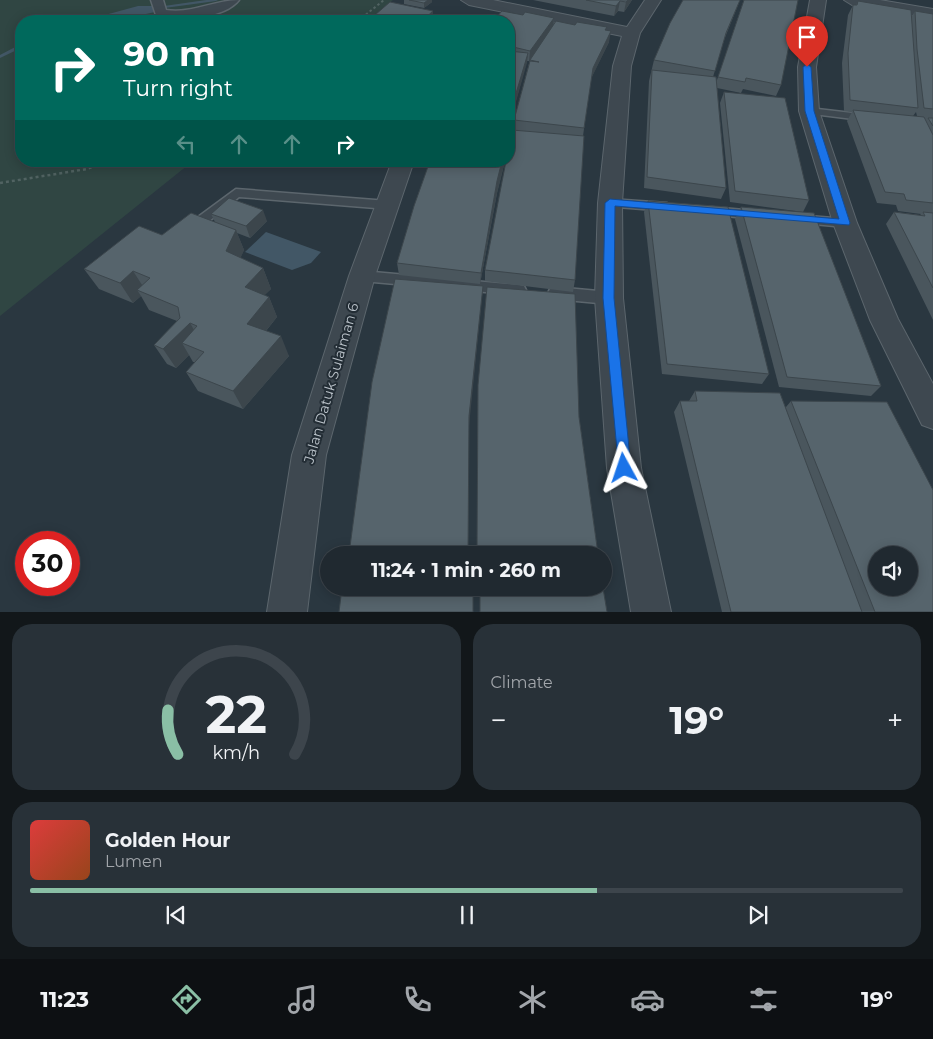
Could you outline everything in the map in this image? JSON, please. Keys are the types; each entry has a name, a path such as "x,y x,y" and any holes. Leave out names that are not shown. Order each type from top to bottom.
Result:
{"street":[{"path":"158,6 172,14 214,10 233,0"},
{"path":"470,0 484,10 632,33"},
{"path":"651,612 624,468 608,298 610,203 622,66 632,33 653,0"},
{"path":"818,0 807,67 810,111 845,223 884,320 933,415"},
{"path":"852,0 909,5 933,14"},
{"name":"Jalan Datuk Sulaiman 6","path":"287,612 309,455 362,276 401,167"}],"lane":[{"path":"810,111 883,119"},
{"path":"175,241 236,193 388,205"},
{"path":"610,203 679,208"},
{"path":"698,210 767,216"},
{"path":"786,218 845,223"},
{"path":"362,276 608,298"}],"path":[{"path":"365,15 384,0"},
{"path":"0,182 92,167"}],"green space":[{"path":"0,0 393,0 374,15 15,15 15,167 186,167 0,316"}],"water":[{"path":"138,6 153,6 155,12 141,15 105,15"},
{"path":"266,232 321,252 311,263 292,270 245,252"}],"building":[{"path":"409,0 428,0 424,3"},
{"path":"586,0 628,0 626,2 620,1 616,6"},
{"path":"683,0 740,0 726,33 715,71 654,60 670,23"},
{"path":"744,0 798,0 781,85 746,78 745,82 718,77"},
{"path":"858,1 911,10 918,108 850,100 848,53 853,5 857,5"},
{"path":"390,2 433,11 429,15 375,15"},
{"path":"502,11 523,15 525,12 554,18 530,51 515,47 515,15 498,15"},
{"path":"915,11 933,14 933,109 924,108 917,49"},
{"path":"556,21 575,25 577,22 607,27 605,30 611,31 593,68 584,128 515,120 530,61 539,62 530,60"},
{"path":"515,52 528,53 515,97"},
{"path":"652,70 716,77 726,188 647,177"},
{"path":"724,92 785,98 809,200 735,191"},
{"path":"853,110 924,117 933,135 933,203 906,200 904,194 885,192"},
{"path":"928,118 933,118 933,126"},
{"path":"515,130 584,136 575,280 485,270 505,167 515,167"},
{"path":"428,167 500,167 481,273 397,263"},
{"path":"229,198 263,210 246,226 211,214"},
{"path":"648,201 728,207 769,374 667,364"},
{"path":"741,207 814,213 881,386 787,377"},
{"path":"894,212 925,216 923,212 933,213 933,288"},
{"path":"191,213 236,230 226,251 263,268 245,287 269,297 247,324 281,336 233,391 186,372 204,352 182,343 197,326 190,323 163,349 154,345 180,318 178,307 137,290 150,278 133,271 120,283 84,269 139,226 162,235"},
{"path":"395,279 483,286 469,416 468,546 350,546 372,382"},
{"path":"487,287 575,294 579,417 597,546 477,546 478,385"},
{"path":"695,391 780,393 862,612 731,612 680,401 697,401"},
{"path":"791,401 887,402 933,490 933,612 875,612 869,596 918,596 918,546 868,546 868,594"},
{"path":"341,596 473,596 473,612 339,612"},
{"path":"480,596 604,596 607,612 480,612"}],"waterway":[{"path":"157,8 216,0"},
{"path":"0,57 15,49"}],"route":[{"path":"624,468 608,298 610,203 845,223 810,111 807,67"}]}
